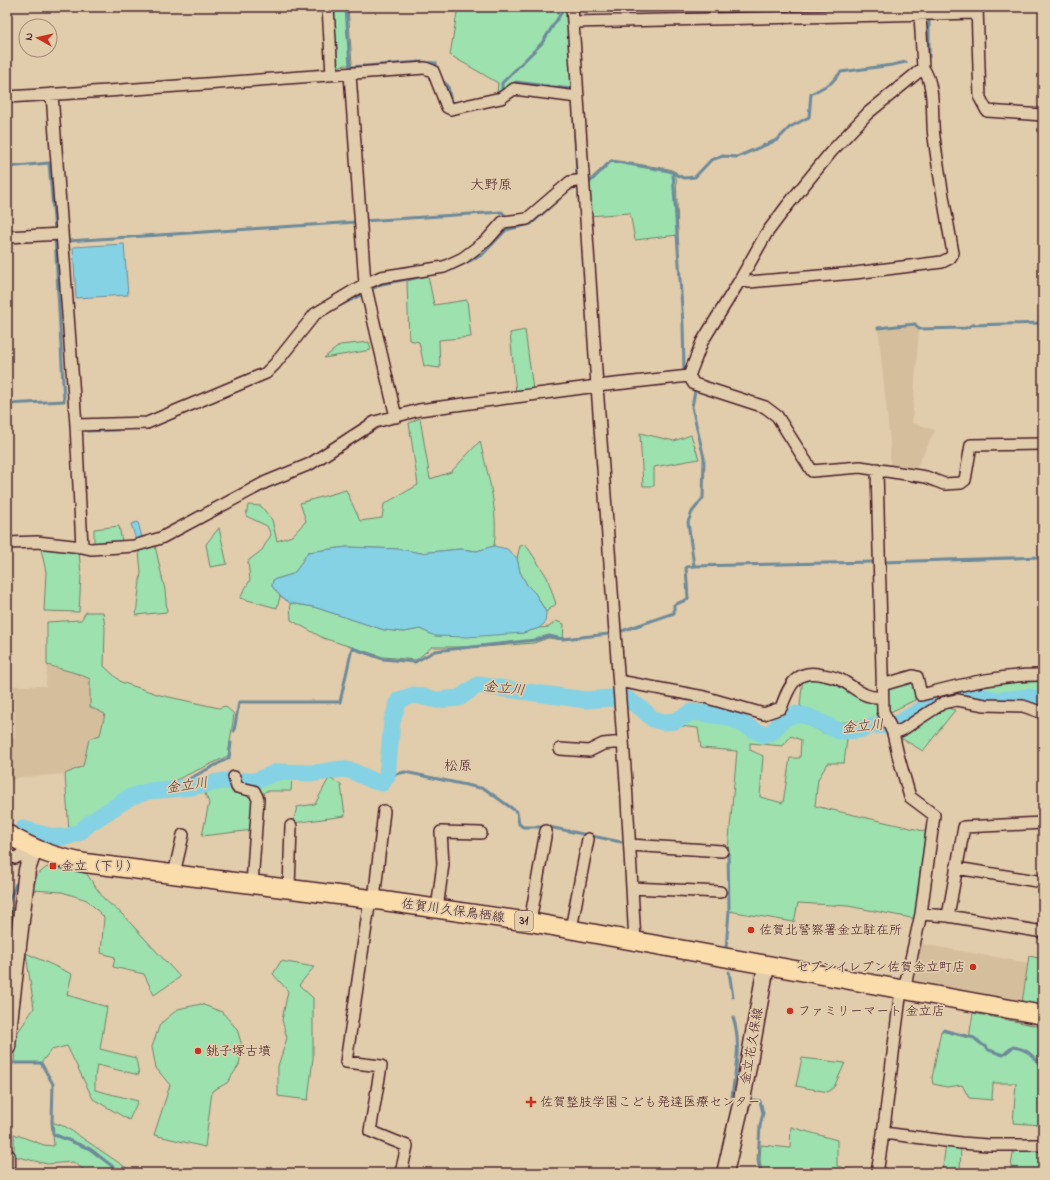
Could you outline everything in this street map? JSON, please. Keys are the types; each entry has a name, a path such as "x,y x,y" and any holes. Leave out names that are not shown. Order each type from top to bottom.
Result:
{"main road":[{"name":"佐賀川久保鳥栖線","path":"7,834 34,849 60,859 530,922 1043,1015"}],"street":[{"path":"328,7 332,75"},
{"path":"572,7 597,386 621,709 635,941"},
{"path":"573,22 920,14 977,10 980,98 987,111 1043,115"},
{"path":"740,280 749,282 855,273 942,262 950,258 953,253 934,135 934,114 928,75 923,68 920,14"},
{"path":"7,97 425,68 433,71 447,107 451,109 502,98 514,89 578,97"},
{"path":"689,376 702,342 766,234 786,206 831,152 868,113 923,68"},
{"path":"350,74 365,284 396,417"},
{"path":"52,94 57,234 76,425 82,547"},
{"path":"76,425 147,423 266,373 276,364 315,314 365,284 381,277 444,267 463,258 487,240 504,222 527,219 570,182 583,180"},
{"path":"7,237 57,234"},
{"path":"7,543 37,542 91,549 134,546 161,538 266,482 310,464 375,422 418,410 597,386 689,376"},
{"path":"689,376 694,384 765,407 777,416 812,471 860,467 926,477 944,484 961,483 965,480 971,445 1043,444"},
{"path":"876,1173 884,1133 890,1082 890,1069 900,998 904,990 921,914 934,815 910,797 893,733 885,718 883,710 878,469"},
{"path":"619,686 704,697 764,714 781,708 787,692 798,676 812,672 839,679 866,696 882,691 913,676 917,677 921,695 978,680 1043,674"},
{"path":"893,733 902,730 943,704 957,700 985,705 1023,706 1043,713"},
{"path":"560,749 589,751 603,744 623,742"},
{"path":"236,782 254,791 258,799 252,884"},
{"path":"384,811 372,900 346,1062 381,1066 370,1131 407,1146 401,1173"},
{"path":"948,916 964,827 1043,823"},
{"path":"290,889 291,826"},
{"path":"530,922 546,831"},
{"path":"437,909 444,864 441,832 481,833"},
{"path":"174,874 183,836"},
{"path":"571,929 588,839"},
{"path":"630,845 722,851"},
{"path":"7,856 16,858 34,849"},
{"path":"7,1047 12,943 27,870 34,849"},
{"path":"956,868 1043,882"},
{"path":"632,888 720,892"},
{"path":"921,914 948,916 1043,932"},
{"name":"金立花久保線","path":"725,1173 742,1100 766,966"},
{"path":"884,1133 968,1143 1043,1145"},
{"path":"7,1157 7,1173"}],"shaded area":[{"path":"915,324 919,329 912,423 935,430 915,471 890,467 890,442 878,328"},
{"path":"47,665 79,674 90,679 90,707 105,714 100,735 89,739 83,766 65,774 21,777 7,782 7,735 15,739 13,686 46,686"},
{"path":"921,944 1028,963 1022,1003 913,983"}],"green space":[{"path":"331,7 348,7 352,64 335,67"},
{"path":"458,7 566,7 573,91 516,85 497,92 498,83 450,55"},
{"path":"611,160 669,169 676,172 678,235 635,240 630,213 589,216 587,182"},
{"path":"428,276 434,305 467,300 471,337 439,340 440,368 424,366 419,342 409,340 407,281"},
{"path":"525,330 533,390 516,393 510,333"},
{"path":"369,342 371,350 324,358 340,345"},
{"path":"420,418 430,479 451,472 480,441 494,507 494,546 477,551 460,549 420,553 400,549 347,547 308,552 293,574 273,580 272,586 280,596 277,608 240,598 250,580 248,561 262,550 271,535 267,526 246,516 248,505 261,506 272,520 277,541 292,536 306,521 300,503 346,490 360,521 382,518 384,504 418,485 409,423"},
{"path":"640,433 674,441 691,435 699,459 654,467 654,486 643,486"},
{"path":"119,526 122,542 94,544 94,529"},
{"path":"219,528 227,564 210,567 206,544"},
{"path":"526,545 547,577 556,604 546,612 535,593 527,585 520,572 517,558 520,546"},
{"path":"155,546 165,590 167,612 136,615 141,572 139,551"},
{"path":"41,549 79,551 81,575 79,612 44,611 46,572"},
{"path":"290,603 314,607 384,630 404,632 420,629 436,636 523,633 539,628 549,627 556,621 564,624 563,640 548,638 534,643 483,647 432,647 416,660 383,657 323,638 291,620"},
{"path":"86,612 103,612 105,628 104,666 121,682 160,695 219,708 225,706 234,714 228,756 165,785 149,787 131,793 69,833 65,774 83,766 89,739 100,735 105,714 90,707 90,679 79,674 47,665 47,622 81,620"},
{"path":"803,676 835,683 865,702 884,701 886,688 910,680 915,681 915,700 874,720 834,723 800,706"},
{"path":"1043,677 1043,697 1034,694 990,695 968,686"},
{"path":"945,707 955,710 923,751 899,737"},
{"path":"694,716 729,722 751,736 766,739 781,732 793,720 804,723 824,733 847,739 844,763 828,763 818,779 815,806 928,832 917,919 848,906 798,903 794,922 729,911 728,850 737,751 701,748 698,728 679,726","holes":["791,736 801,740 800,758 790,758 783,803 760,797 763,756 750,750 750,743 783,746"]},
{"path":"292,776 291,791 266,791 256,799 253,830 202,836 209,803 203,789 221,786 254,786 274,777"},
{"path":"329,778 341,785 345,816 293,823 297,807 315,804"},
{"path":"47,867 86,873 104,899 122,914 180,977 154,995 144,974 113,967 115,957 101,953 104,917 87,900 62,892 33,890 37,875"},
{"path":"7,908 12,908 7,939"},
{"path":"26,953 72,974 67,995 107,1007 100,1049 136,1058 139,1075 97,1065 95,1090 138,1101 129,1120 93,1099 67,1046 51,1050 41,1063 14,1063 16,1035 34,1008"},
{"path":"1029,956 1043,959 1043,1007 1022,1003"},
{"path":"281,961 314,967 299,985 313,998 313,1058 308,1100 278,1096 278,1066 287,1038 282,1020 288,991 273,974"},
{"path":"201,1004 222,1012 237,1029 242,1046 239,1065 227,1083 212,1091 205,1147 154,1135 170,1085 156,1068 152,1047 160,1024 178,1009"},
{"path":"973,1013 1043,1027 1039,1065 1043,1125 1013,1123 1016,1083 993,1083 992,1100 969,1098 962,1085 947,1087 933,1084 932,1078 941,1031 969,1038"},
{"path":"802,1058 845,1063 834,1087 828,1092 796,1086"},
{"path":"52,1122 66,1127 134,1173 89,1173 73,1162 47,1164 14,1156 14,1134 44,1145 54,1146"},
{"path":"791,1127 837,1140 837,1166 863,1173 762,1173 760,1160 761,1145 790,1148"},
{"path":"946,1144 961,1146 960,1173 942,1173"},
{"path":"1014,1147 1043,1148 1043,1173 1010,1173"}],"water":[{"path":"124,244 128,295 76,298 73,247"},
{"path":"138,522 142,538 136,540 131,524"},
{"path":"494,546 507,549 517,558 520,572 527,585 535,593 546,612 545,623 539,628 523,633 467,637 435,636 420,629 404,632 384,630 314,607 290,603 280,596 272,586 273,580 293,574 308,552 347,547 400,549 420,553 460,549 477,551"}],"waterway":[{"path":"346,7 350,67 421,62 436,63 438,71"},
{"path":"500,92 502,92 502,83 542,43 565,7"},
{"path":"835,7 837,9 907,7"},
{"path":"929,20 929,57"},
{"path":"589,183 611,161 669,171 684,178 695,177 711,160 723,156 737,157 777,140 790,127 809,117 811,94 831,83 841,72 906,62"},
{"path":"441,80 448,86 451,102 458,103"},
{"path":"512,85 516,82 571,89"},
{"path":"573,101 577,175"},
{"path":"7,167 49,163 55,231"},
{"path":"673,173 683,324 684,371"},
{"path":"567,191 577,186"},
{"path":"447,271 482,255 506,230 531,224 559,199"},
{"path":"363,221 502,212 506,217"},
{"path":"68,241 357,222"},
{"path":"7,404 64,401 55,237"},
{"path":"372,289 382,284 418,277"},
{"path":"331,310 363,294"},
{"path":"878,328 915,324 919,329 966,328 972,325 1043,323"},
{"path":"619,632 674,613 674,605 688,599 686,567 694,566 688,522 692,512 703,498 704,458 692,407 695,391 692,387"},
{"path":"87,431 118,430"},
{"path":"883,562 1043,557"},
{"path":"694,566 874,562"},
{"path":"234,731 239,702 340,702 352,648 383,659 415,662 435,651 535,640 549,636 563,639 609,634"},
{"name":"金立川","path":"23,829 53,837 66,837 80,832 90,823 130,797 149,791 192,787 223,781 255,781 277,772 316,773 342,769 352,771 382,783 387,776 392,721 399,700 414,695 437,700 459,698 478,685 586,700 611,698 627,699 642,709 653,719 663,722 675,721 692,712 729,717 760,733 766,734 772,732 785,718 796,714 807,716 839,731 858,730 875,725 885,726 899,723 949,693 965,691 983,697 1000,700 1028,697 1043,701"},
{"path":"161,789 183,782 229,758 231,743"},
{"path":"387,776 405,772 485,789 517,812 519,824 523,827 549,827 621,842"},
{"path":"11,827 23,829"},
{"path":"724,847 728,850 729,911 726,948"},
{"path":"7,905 16,884"},
{"path":"729,972 733,997"},
{"path":"732,1097 737,1047 736,1027 733,1017"},
{"path":"943,1030 974,1038 989,1050 1003,1055 1013,1047 1022,1049 1034,1057 1039,1064 1043,1064"},
{"path":"14,1063 41,1063 53,1084 53,1134 90,1149 121,1173"},
{"path":"754,1100 760,1101 763,1113 760,1126 758,1160 760,1173"}],"place":[{"name":"金立（下り）","path":"53,866"},
{"name":"佐賀北警察署金立駐在所","path":"751,930"},
{"name":"セブンイレブン佐賀金立町店","path":"973,967"},
{"name":"ファミリーマート 金立店","path":"790,1011"},
{"name":"銚子塚古墳","path":"198,1051"},
{"name":"佐賀整肢学園こども発達医療センター","path":"531,1102"}],"district":[{"name":"大野原","path":"491,185"},
{"name":"松原","path":"458,766"}]}
